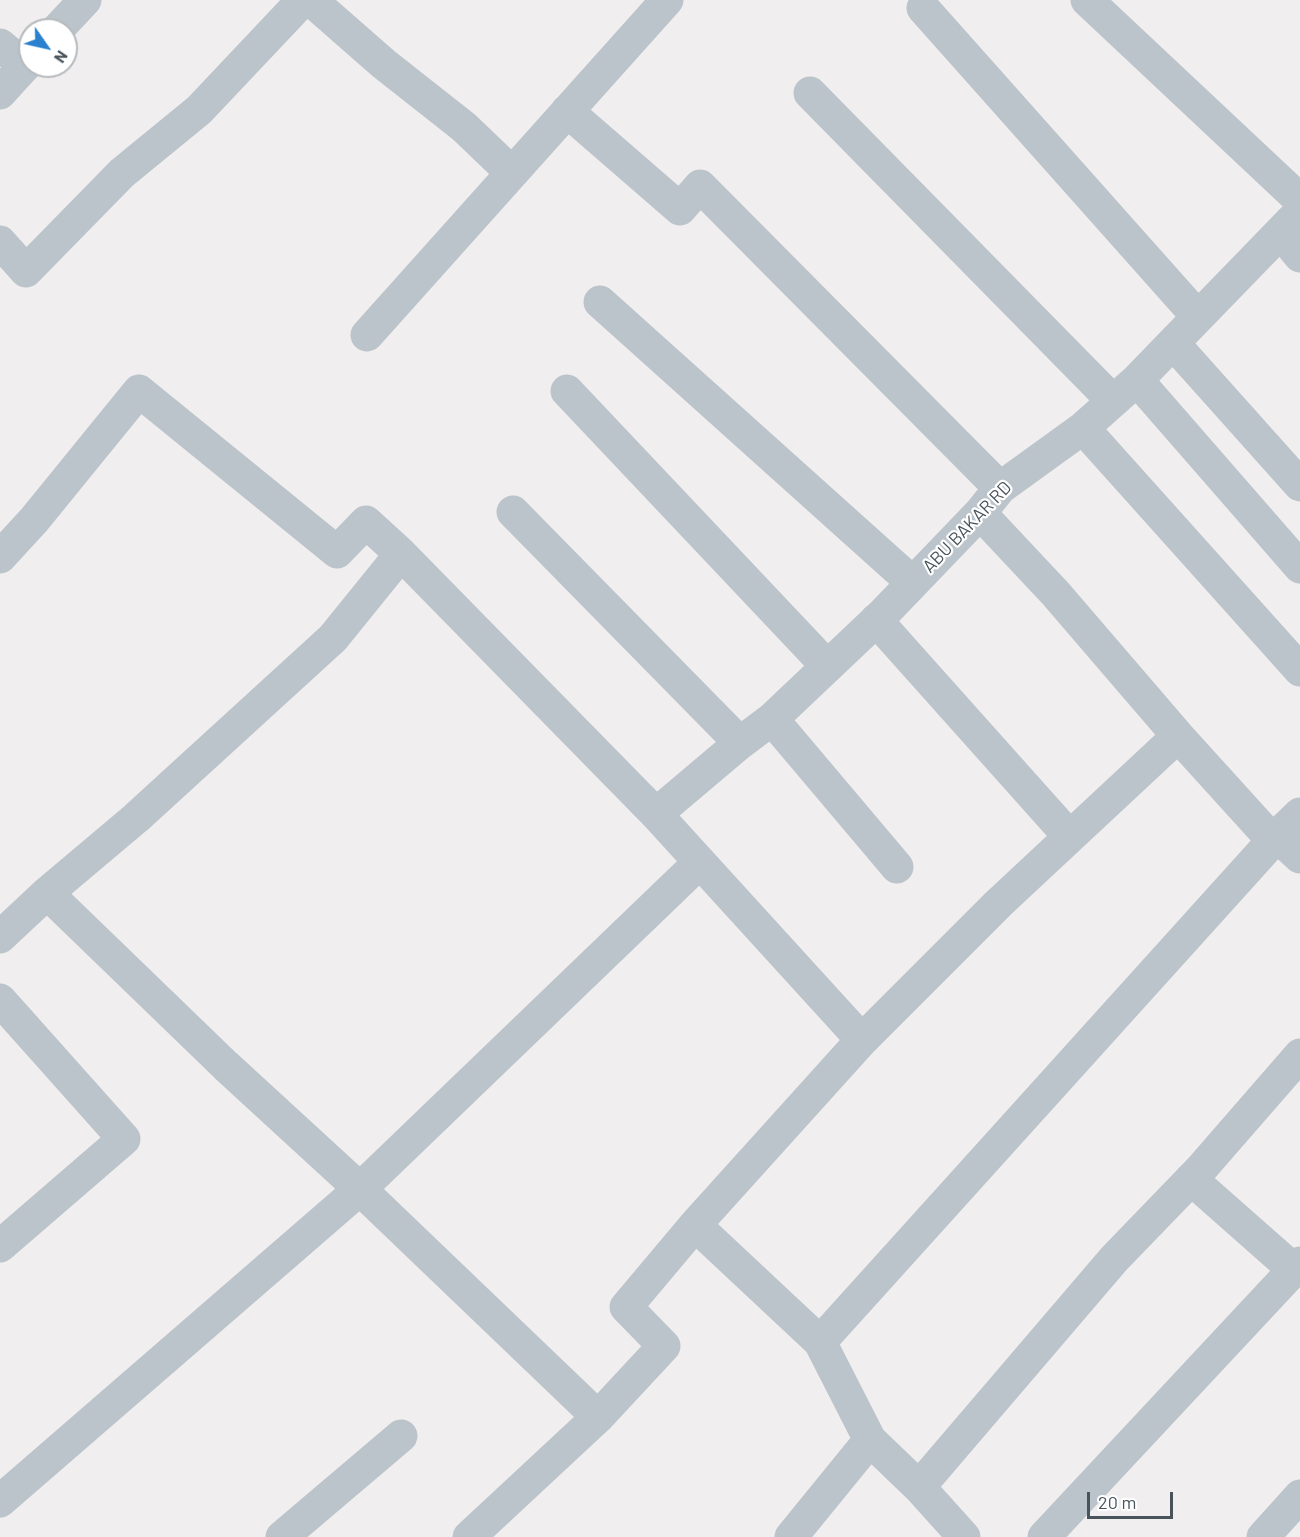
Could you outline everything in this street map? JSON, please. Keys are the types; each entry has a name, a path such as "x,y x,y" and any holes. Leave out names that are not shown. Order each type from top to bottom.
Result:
{"street":[{"path":"68,18 85,0"},
{"path":"0,242 27,271 122,173 199,110 303,0"},
{"path":"311,0 384,64 464,128 512,173"},
{"path":"367,335 667,0"},
{"path":"1086,0 1300,200"},
{"path":"923,8 1198,316"},
{"path":"0,45 18,57"},
{"path":"0,93 18,73"},
{"path":"810,93 1113,401"},
{"path":"567,111 680,209 700,186 1000,488"},
{"name":"ABU BAKAR RD","path":"656,814 772,719 913,583 980,513 1000,488 1083,428 1137,380 1198,316 1294,234"},
{"path":"600,302 913,583"},
{"path":"1173,343 1300,485"},
{"path":"1137,380 1300,567"},
{"path":"0,557 34,520 139,391 337,552 366,522 401,554 656,814 862,1040"},
{"path":"567,392 827,666"},
{"path":"1083,428 1300,670"},
{"path":"513,512 740,743"},
{"path":"980,513 1056,594 1178,736 1266,833 1289,847"},
{"path":"0,938 47,893 136,818 333,638 401,554"},
{"path":"876,620 1070,836"},
{"path":"772,719 897,867"},
{"path":"469,1537 598,1417 664,1346 626,1307 695,1225 862,1040 1070,836 1178,736"},
{"path":"820,1342 1289,847 1300,814"},
{"path":"0,1501 360,1189 699,863"},
{"path":"47,893 226,1066 360,1189 598,1417"},
{"path":"0,1000 124,1139 0,1246"},
{"path":"919,1487 1114,1259 1191,1179 1300,1055"},
{"path":"1044,1537 1297,1267 1191,1179"},
{"path":"695,1225 820,1342 870,1440 919,1487 964,1537"},
{"path":"282,1537 401,1436"},
{"path":"791,1537 870,1440"},
{"path":"1263,1537 1300,1496"}]}
